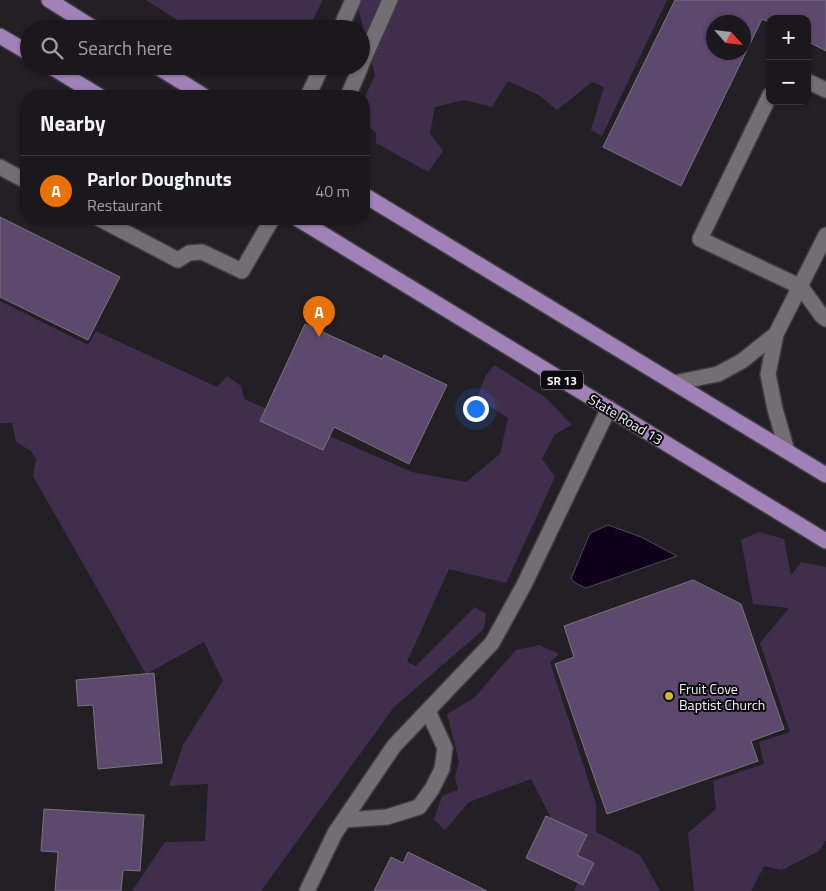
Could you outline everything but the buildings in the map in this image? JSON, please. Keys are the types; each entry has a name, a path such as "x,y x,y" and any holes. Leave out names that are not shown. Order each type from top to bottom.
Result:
{"main road":[{"path":"49,0 81,20"},
{"path":"0,36 20,48"},
{"path":"65,75 89,90"},
{"path":"170,75 194,90"},
{"path":"370,199 826,475"},
{"name":"State Road 13","path":"308,225 826,541"}],"street":[{"path":"344,20 354,0"},
{"path":"370,45 390,0"},
{"path":"311,90 318,75"},
{"path":"351,90 357,75"},
{"path":"811,83 826,90"},
{"path":"766,103 700,238 800,287 826,319"},
{"path":"0,168 20,178"},
{"path":"111,225 178,260 189,253 202,252 242,271 269,225"},
{"path":"787,451 768,374 776,334 826,235"},
{"path":"674,383 718,374 742,361 776,334"},
{"path":"307,891 335,833 394,746 492,643 524,585 609,408"},
{"path":"344,820 387,818 419,807 432,789 442,769 445,748 428,711"}],"shaded area":[{"path":"146,0 323,0 313,20 177,20"},
{"path":"356,0 667,0 602,136 591,130 604,87 592,82 557,110 539,95 508,81 492,107 464,100 435,107 430,133 443,151 428,172 376,143 376,133 370,127 370,90 368,90 375,75 370,55 370,20 361,20"},
{"path":"0,301 88,345 96,331 217,387 227,376 241,386 244,399 412,472 466,482 500,454 508,418 477,398 485,377 494,365 545,397 572,425 555,434 542,459 555,477 506,583 449,569 407,662 416,666 475,607 486,614 484,629 394,707 261,891 132,891 165,842 205,841 208,784 169,786 183,745 223,681 204,642 146,674 33,476 36,459 31,451 16,442 12,423 0,423"},
{"path":"608,525 641,537 677,556 586,588 577,584 571,579 590,533"},
{"path":"759,532 784,539 791,575 801,562 826,567 826,840 819,851 782,870 764,866 751,891 694,891 688,833 716,809 713,781 764,764 759,742 790,732 760,643 789,608 753,604 741,540"},
{"path":"539,645 559,654 550,662 596,804 596,832 640,855 660,891 574,891 582,875 569,857 576,830 551,818 531,779 469,802 445,830 434,819 442,796 458,790 455,777 459,762 447,714 474,698 516,650"}],"place":[{"name":"Parlor Doughnuts","path":"319,337"},
{"name":"Fruit Cove Baptist Church","path":"669,696"}]}
